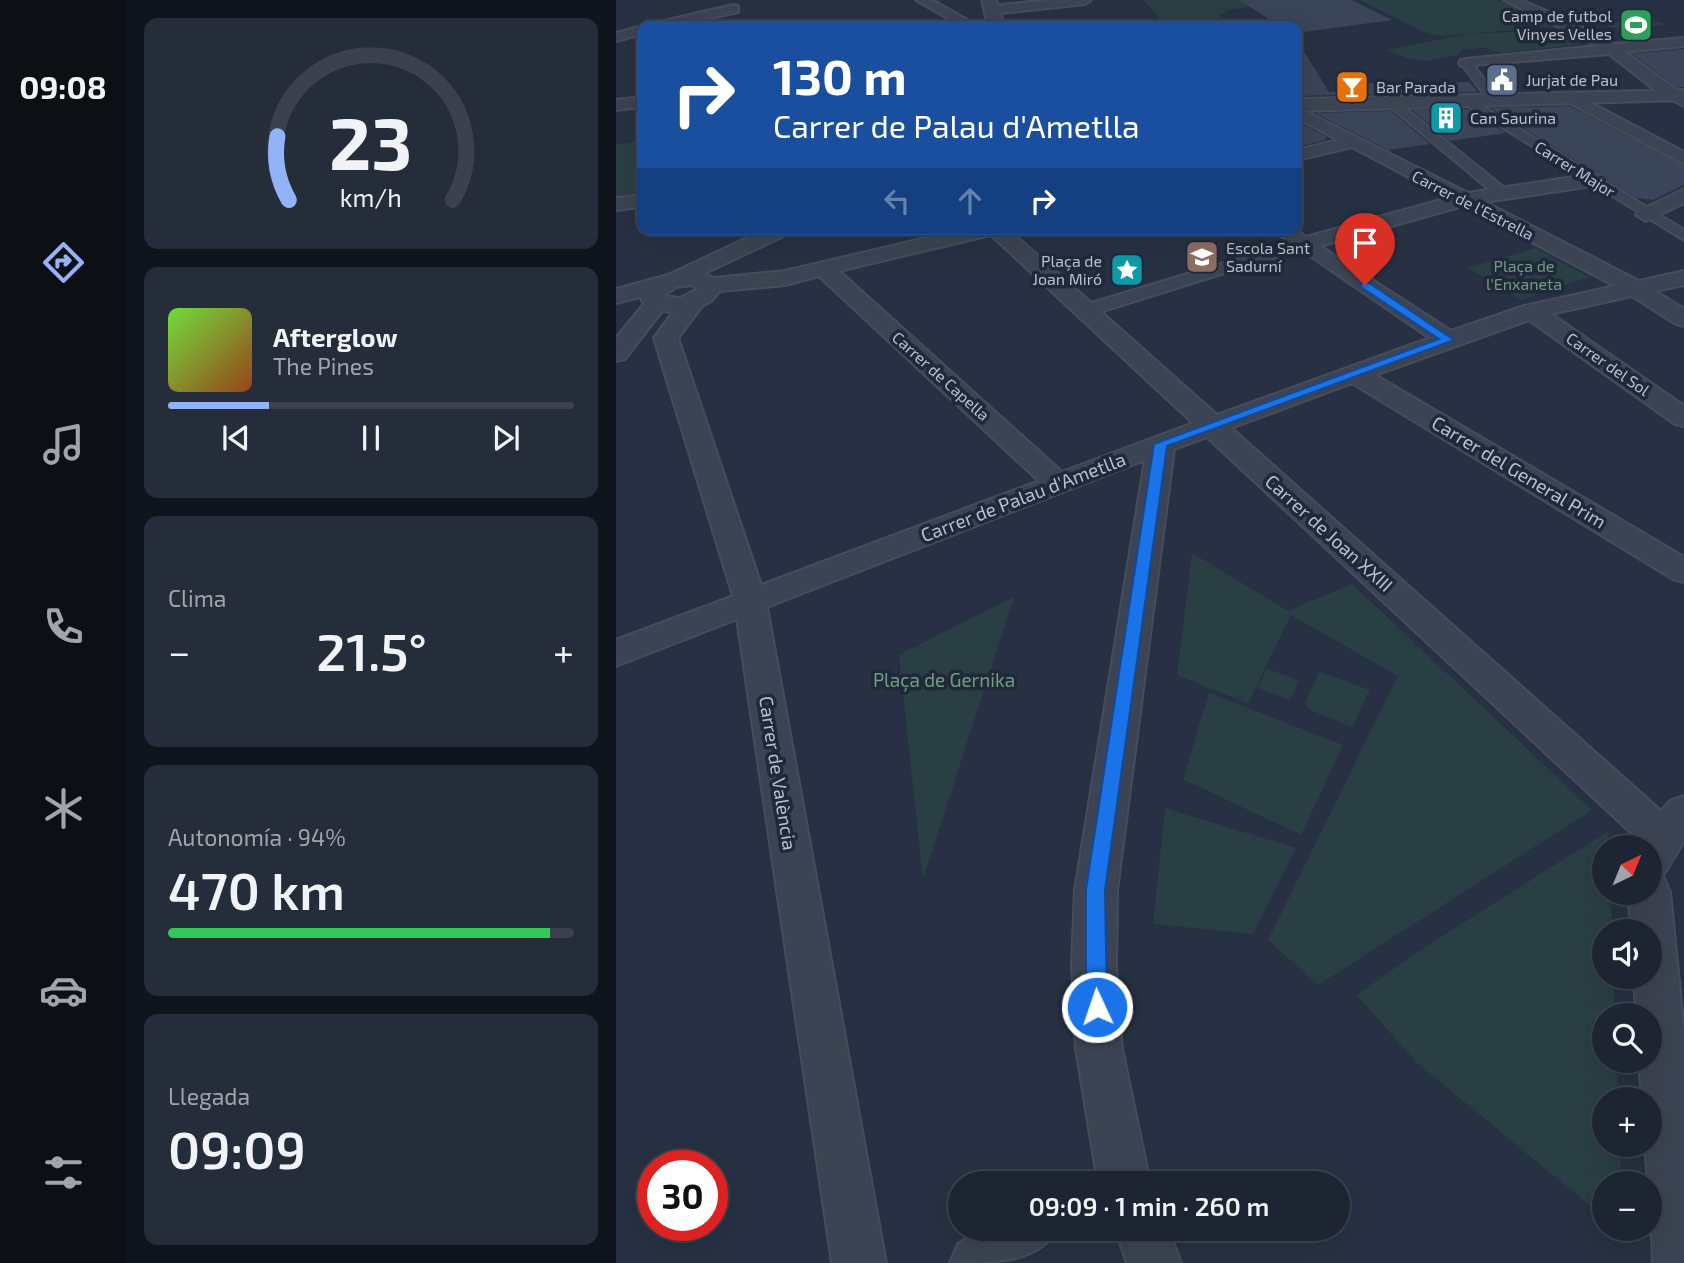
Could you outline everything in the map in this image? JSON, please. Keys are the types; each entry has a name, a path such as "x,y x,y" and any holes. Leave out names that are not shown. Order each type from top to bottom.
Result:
{"street":[{"path":"688,21 737,12 721,0"},
{"path":"922,0 962,21"},
{"path":"990,5 1085,0"},
{"path":"1510,0 1577,29 1614,50 1680,97"},
{"path":"616,37 637,31"},
{"path":"1466,63 1684,42"},
{"path":"1466,63 1493,100"},
{"path":"1302,105 1680,97"},
{"path":"1574,99 1684,159"},
{"name":"Carrer Major","path":"1467,101 1646,215 1684,236"},
{"path":"1391,102 1503,193"},
{"path":"616,105 637,103"},
{"name":"Carrer de l'Estrella","path":"1302,115 1633,287 1684,319"},
{"path":"1302,154 1352,142"},
{"path":"1084,311 1303,244 1462,200 1592,180"},
{"path":"1646,215 1684,195"},
{"path":"616,204 637,202"},
{"path":"616,309 662,293 773,235"},
{"path":"662,293 674,306 722,279 774,235"},
{"path":"704,290 785,278 968,235"},
{"name":"Carrer de Joan XXIII","path":"1001,235 1211,426 1672,829"},
{"path":"1290,235 1448,340"},
{"path":"743,259 742,265 754,275 785,278"},
{"name":"Carrer de Capella","path":"824,269 1058,483"},
{"name":"Carrer de Palau d'Ametlla","path":"616,653 1161,444 1448,340 1532,311 1684,278"},
{"name":"Carrer de València","path":"704,290 666,338 750,600 859,1263"},
{"path":"616,296 662,293"},
{"path":"622,346 662,293"},
{"name":"Carrer del Sol","path":"1532,311 1684,418"},
{"path":"616,317 626,325 622,346"},
{"name":"Carrer del General Prim","path":"1355,374 1684,571"},
{"path":"1116,1171 1099,1049 1094,964 1096,890 1161,444"},
{"path":"1650,905 1680,1263"},
{"path":"977,1263 1012,1241"},
{"path":"1146,1241 1154,1263"}],"green space":[{"path":"1143,0 1249,0 1250,7 1229,10 1220,15 1220,18 1230,21 1162,21"},
{"path":"1359,0 1498,0 1557,26 1441,36 1429,34"},
{"name":"Camp de futbol Vinyes Velles","path":"1634,16 1666,24 1628,32 1606,26"},
{"path":"1563,30 1584,41 1582,44 1500,53 1486,48 1464,49 1457,55 1428,61 1410,59 1385,50 1469,34"},
{"path":"637,142 637,194 616,196 616,144"},
{"name":"Plaça de l'Enxaneta","path":"1535,248 1589,277 1521,300 1468,268"},
{"path":"1192,553 1288,611 1352,584 1592,810 1318,985 1268,940 1398,676 1291,615 1248,703 1177,675"},
{"name":"Plaça de Gernika","path":"1014,597 923,879 899,655"},
{"path":"1267,669 1299,680 1290,700 1257,688"},
{"path":"1319,672 1370,690 1352,727 1310,710 1305,703"},
{"path":"1209,693 1343,745 1301,835 1183,779"},
{"path":"1165,808 1296,848 1253,934 1153,924"},
{"path":"1592,841 1592,905 1611,905 1612,919 1592,919 1592,989 1614,989 1615,1003 1592,1003 1592,1073 1617,1073 1618,1087 1592,1087 1592,1157 1620,1157 1621,1171 1592,1171 1592,1207 1416,1062 1357,995 1416,953"}],"building":[{"path":"1239,0 1352,0 1392,20 1302,32 1302,21 1272,21"},
{"path":"1302,48 1329,92 1354,92 1367,83 1469,82 1478,92 1302,96"},
{"path":"1684,49 1684,87 1678,88 1632,54"},
{"path":"1570,106 1684,166 1684,185 1653,200 1636,198 1491,108"},
{"path":"1467,109 1506,133 1450,141 1412,110"},
{"path":"1391,111 1430,144 1388,150 1315,113"},
{"path":"1302,124 1327,137 1325,140 1302,146"}],"place":[{"name":"Camp de futbol Vinyes Velles","path":"1636,25"},
{"name":"Jurjat de Pau","path":"1502,80"},
{"name":"Bar Parada","path":"1352,87"},
{"name":"Can Saurina","path":"1446,118"},
{"name":"Escola Sant Sadurní","path":"1202,257"},
{"name":"Plaça de Joan Miró","path":"1127,270"}],"route":[{"path":"1097,1007 1094,964 1096,890 1161,444 1448,340 1365,285"}]}
